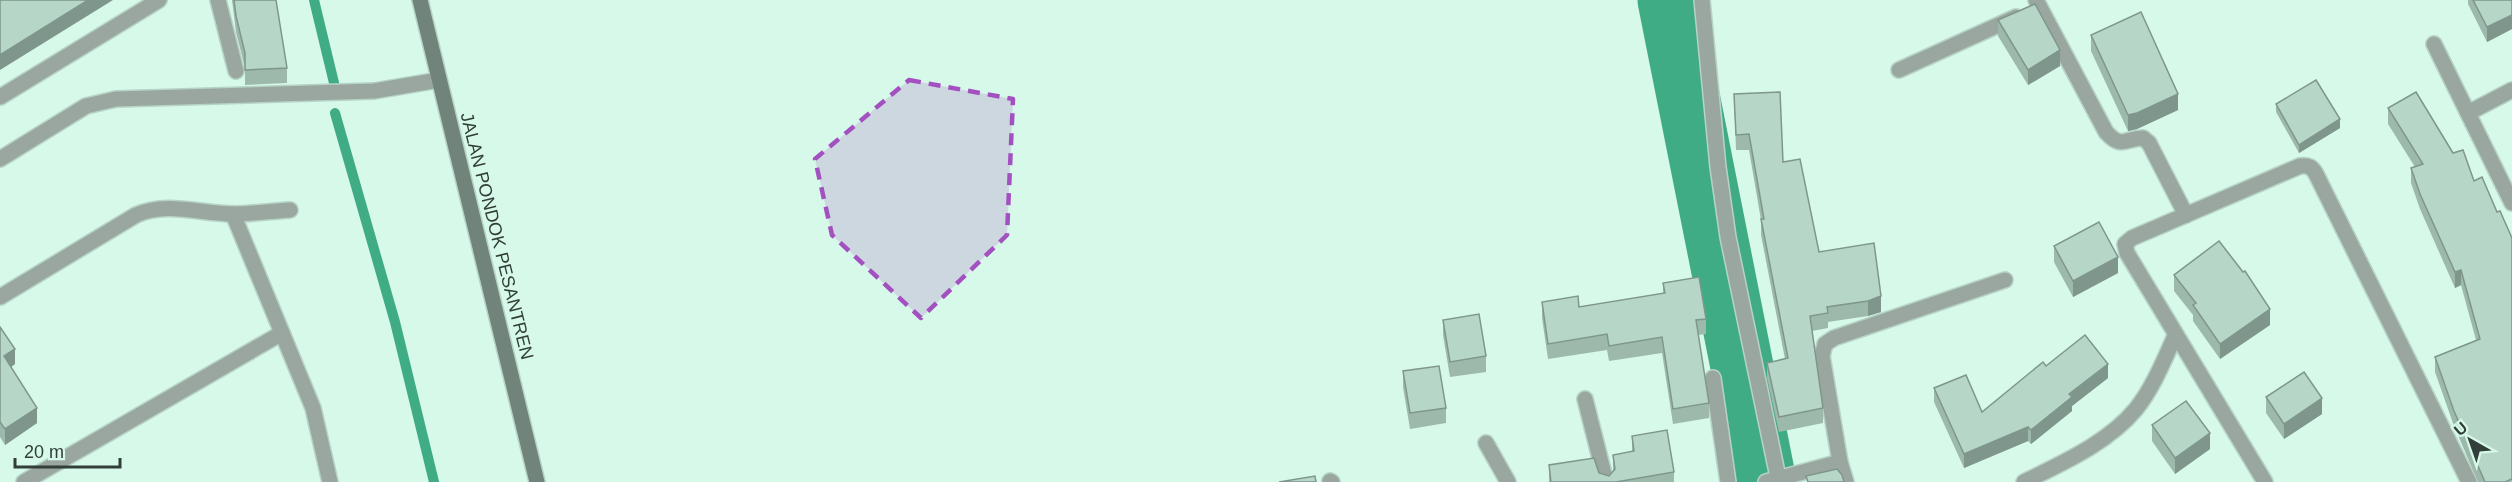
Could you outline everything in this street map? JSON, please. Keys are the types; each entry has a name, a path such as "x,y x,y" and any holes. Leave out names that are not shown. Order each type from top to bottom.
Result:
{"street":[{"path":"0,97 159,0"},
{"path":"218,0 236,71"},
{"name":"JALAN PONDOK PESANTREN","path":"420,0 537,482"},
{"path":"1702,0 1718,167 1728,237 1774,480 1840,462"},
{"path":"1899,70 2038,3 2106,132 2113,140 2122,143 2138,138 2143,138 2149,143 2186,215"},
{"path":"2434,44 2512,204"},
{"path":"0,159 86,106 116,99 374,91 439,80"},
{"path":"2468,113 2512,90"},
{"path":"2265,482 2175,336 2127,253 2125,244 2132,238 2300,166 2312,167 2469,482"},
{"path":"0,297 136,214 149,209 176,208 233,214 290,210"},
{"path":"233,214 313,408 330,482"},
{"path":"1846,482 1840,462 1821,356 1825,344 1834,338 2005,280"},
{"path":"24,482 282,333"},
{"path":"2024,482 2107,435 2135,410 2148,390 2175,336"},
{"path":"1713,378 1728,482"},
{"path":"1585,399 1606,482"},
{"path":"1486,443 1508,482"}],"highlighted area":[{"path":"909,80 1013,99 1007,235 921,318 832,235 815,159"}],"building":[{"path":"0,0 88,0 0,55"},
{"path":"234,0 276,0 287,68 245,70 245,53"},
{"path":"2473,0 2512,0 2512,15 2487,27"},
{"path":"2035,4 2060,50 2028,70 1998,20"},
{"path":"2141,12 2178,94 2128,115 2091,35"},
{"path":"2316,80 2340,119 2299,145 2276,104"},
{"path":"1780,92 1783,162 1800,159 1819,252 1874,243 1881,296 1868,301 1827,307 1828,313 1810,316 1823,408 1779,417 1767,363 1788,358 1761,219 1764,219 1749,134 1736,135 1734,94"},
{"path":"2416,92 2453,153 2463,150 2474,181 2482,177 2497,212 2500,211 2512,238 2512,479 2505,482 2485,482 2454,411 2435,357 2480,339 2461,270 2455,272 2420,194 2411,168 2423,164 2388,108"},
{"path":"2099,222 2118,257 2073,281 2054,246"},
{"path":"2219,241 2243,272 2245,271 2270,309 2220,344 2193,305 2196,303 2174,275"},
{"path":"1699,277 1706,319 1696,320 1709,403 1673,409 1662,337 1609,346 1607,334 1548,344 1542,302 1578,296 1579,307 1665,293 1663,283"},
{"path":"1479,314 1486,356 1450,362 1443,320"},
{"path":"0,327 15,349 4,356 37,408 5,429 0,422"},
{"path":"2085,335 2108,364 2069,394 2072,397 2031,430 2028,427 1964,454 1934,388 1966,375 1982,412 2043,362 2046,366"},
{"path":"1439,366 1446,408 1410,413 1403,371"},
{"path":"2304,372 2322,398 2284,424 2266,397"},
{"path":"2186,401 2210,433 2175,458 2152,425"},
{"path":"1667,430 1674,472 1616,482 1551,482 1549,465 1594,458 1599,473 1609,476 1615,469 1613,455 1634,451 1632,436"},
{"path":"1837,469 1844,482 1808,482 1806,476"},
{"path":"1315,476 1316,482 1279,482"}],"waterway":[{"path":"314,0 334,83"},
{"path":"1669,0 1765,482"},
{"path":"335,113 395,322 434,482"}]}
